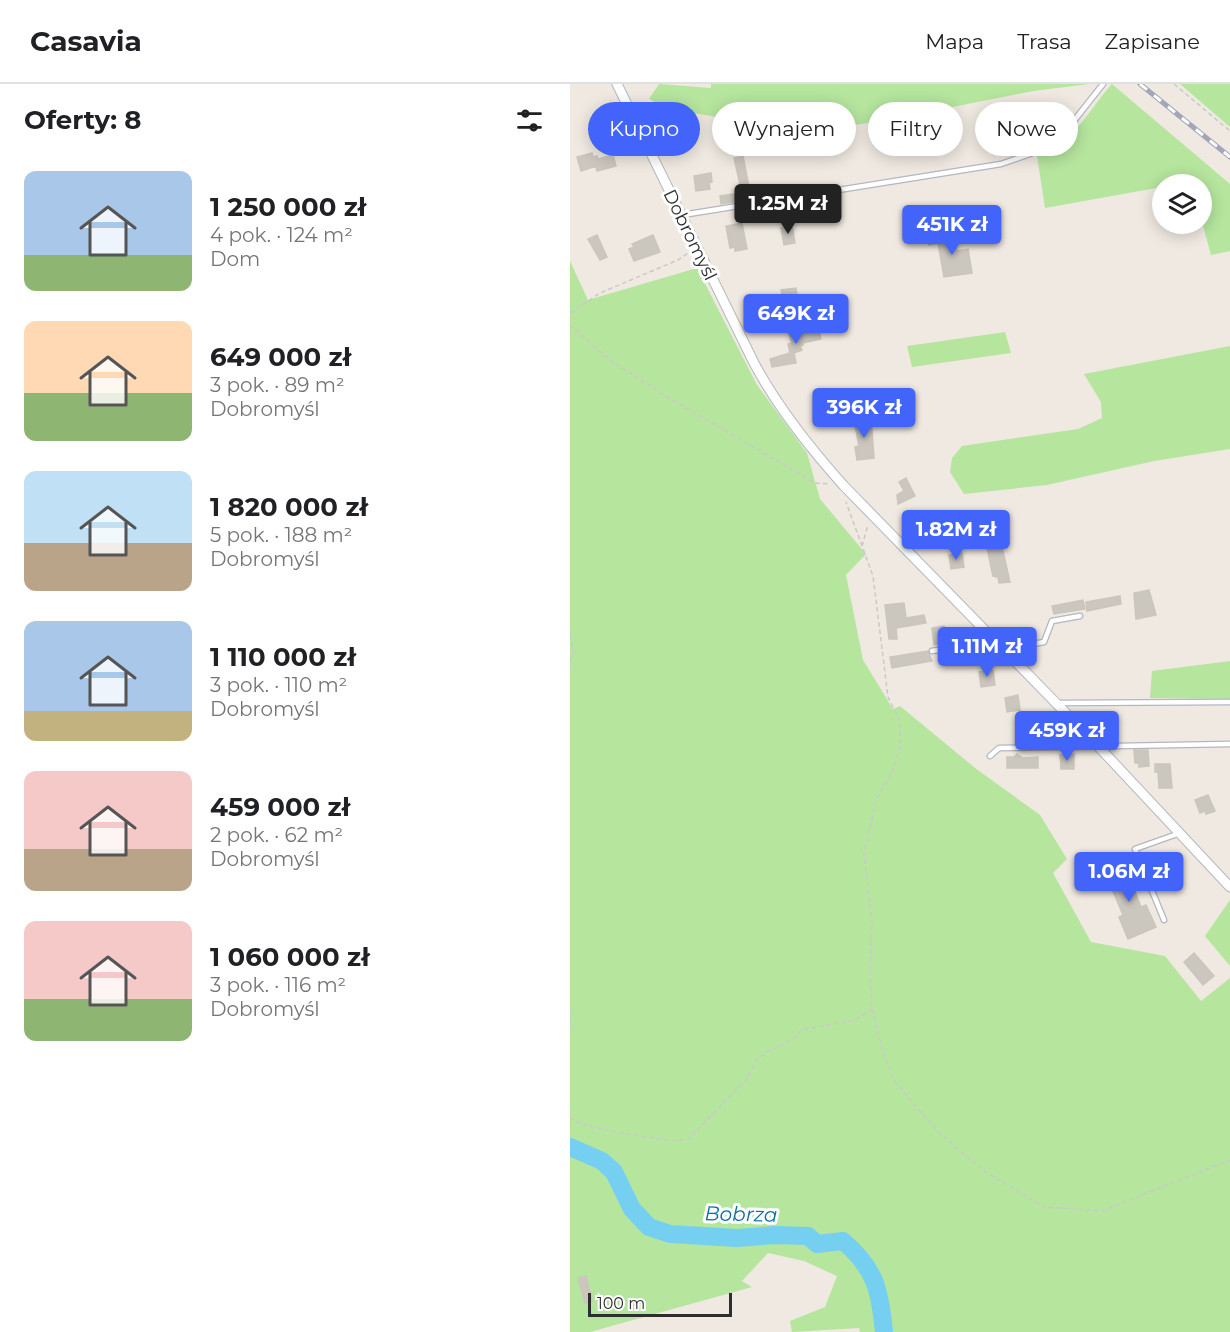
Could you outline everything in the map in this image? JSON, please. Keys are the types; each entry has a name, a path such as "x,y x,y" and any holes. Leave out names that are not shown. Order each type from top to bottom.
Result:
{"street":[{"name":"Dobromyśl","path":"617,84 626,102"},
{"name":"Dobromyśl","path":"651,156 765,384 810,448 844,486 1098,746 1230,887"}],"lane":[{"path":"680,215 1001,164 1044,149 1073,122 1103,84"},
{"path":"1002,649 1044,642 1052,621 1080,616"},
{"path":"932,651 994,641"},
{"path":"1055,703 1230,702"},
{"path":"990,756 999,748 1230,744"},
{"path":"1164,920 1135,849 1180,833"}],"path":[{"path":"1174,84 1230,131"},
{"path":"570,313 600,293 678,260 696,247"},
{"path":"570,325 610,360 737,439 815,483 844,486 847,509 873,576 888,697 899,719 900,730 900,747 894,768 876,801 864,853 872,922 870,972 873,1009 883,1052 895,1082 940,1134 986,1173 1044,1207 1102,1211 1230,1160"},
{"path":"862,547 867,526 873,516"},
{"path":"570,635 573,652 570,666"},
{"path":"570,1117 576,1122 614,1132 673,1141 688,1139 747,1079 758,1059 765,1053 792,1040 801,1030 855,1020 873,1009"},
{"path":"570,1014 570,1026"}],"green space":[{"path":"659,84 711,88 711,84 1089,84 1033,91 963,105 963,102 868,102 868,123 856,125 856,102 712,102 712,116 700,114 700,102 655,102 649,99"},
{"path":"1112,84 1230,184 1230,251 1211,255 1205,234 1212,234 1212,174 1152,174 1152,189 1045,208 1037,156 1078,156 1079,126"},
{"path":"1180,84 1230,84 1230,127"},
{"path":"570,261 588,300 697,268 757,385 807,453 820,499 866,554 846,575 863,660 893,709 900,706 975,768 1040,815 1067,859 1053,873 1091,942 1165,956 1201,1001 1230,978 1230,1332 860,1332 859,1328 792,1332 790,1321 825,1307 837,1276 804,1261 768,1253 742,1281 752,1287 590,1332 570,1332"},
{"path":"1005,332 1011,353 912,367 907,346"},
{"path":"1230,346 1230,449 1154,461 1047,485 964,494 950,472 952,458 962,446 1078,429 1102,418 1101,402 1084,374"},
{"path":"1230,661 1230,699 1150,698 1152,671"},
{"path":"1230,900 1230,966 1205,936"}],"building":[{"path":"588,154 588,156 597,156 598,159 613,156 616,166 597,171 596,166 581,171 577,157"},
{"path":"743,156 750,192 766,189 767,196 721,204 720,196 742,193 734,158"},
{"path":"711,173 710,189 696,191 694,176"},
{"path":"742,223 747,249 735,251 735,247 730,248 726,226"},
{"path":"792,225 795,243 784,245 781,228"},
{"path":"953,234 957,251 968,249 972,273 944,277 938,243 929,245 927,237"},
{"path":"597,235 607,257 600,260 588,239"},
{"path":"653,235 660,252 634,261 629,249 634,247 632,244"},
{"path":"796,288 798,301 784,303 781,290"},
{"path":"818,327 821,339 803,343 800,346 802,350 794,353 796,363 772,367 770,359 790,353 788,344 792,343 788,331"},
{"path":"846,391 848,402 842,403 843,408 833,410 831,393"},
{"path":"871,417 874,458 857,460 855,447 859,446 854,420"},
{"path":"906,478 915,496 898,504 897,495 904,491 899,482"},
{"path":"954,516 955,534 946,536 945,528 941,528 940,524 932,519"},
{"path":"1005,536 1006,546 1002,547 1010,582 999,583 998,577 993,576 985,539"},
{"path":"962,553 964,567 951,569 949,555"},
{"path":"1149,590 1156,615 1136,619 1134,593"},
{"path":"1120,596 1121,604 1087,611 1086,602"},
{"path":"1083,600 1085,609 1054,614 1052,606"},
{"path":"904,603 906,618 924,615 926,623 896,628 897,639 889,639 885,605"},
{"path":"944,626 947,643 934,645 932,628"},
{"path":"928,651 932,661 892,668 890,657"},
{"path":"993,670 995,685 981,687 979,672"},
{"path":"1018,695 1020,710 1007,712 1005,698"},
{"path":"1045,723 1046,738 1033,739 1032,724"},
{"path":"1134,750 1148,750 1149,766 1139,767 1139,763 1135,763"},
{"path":"1017,754 1023,758 1038,757 1038,768 1007,768 1007,757 1014,757"},
{"path":"1074,754 1074,769 1061,769 1060,755"},
{"path":"1155,764 1170,764 1172,788 1159,788"},
{"path":"1208,795 1215,811 1200,813 1195,800"},
{"path":"1123,862 1141,907 1146,905 1156,927 1128,939 1119,917 1123,915 1104,870"},
{"path":"1194,953 1214,976 1203,985 1184,962"},
{"path":"586,1276 592,1301 585,1303 578,1278"}],"waterway":[{"name":"Bobrza","path":"570,1147 602,1161 614,1172 632,1209 649,1227 670,1234 737,1238 776,1235 808,1236 817,1244 843,1241 863,1261 874,1282 881,1304 884,1332"}],"railway":[{"path":"1140,84 1230,157"}]}
